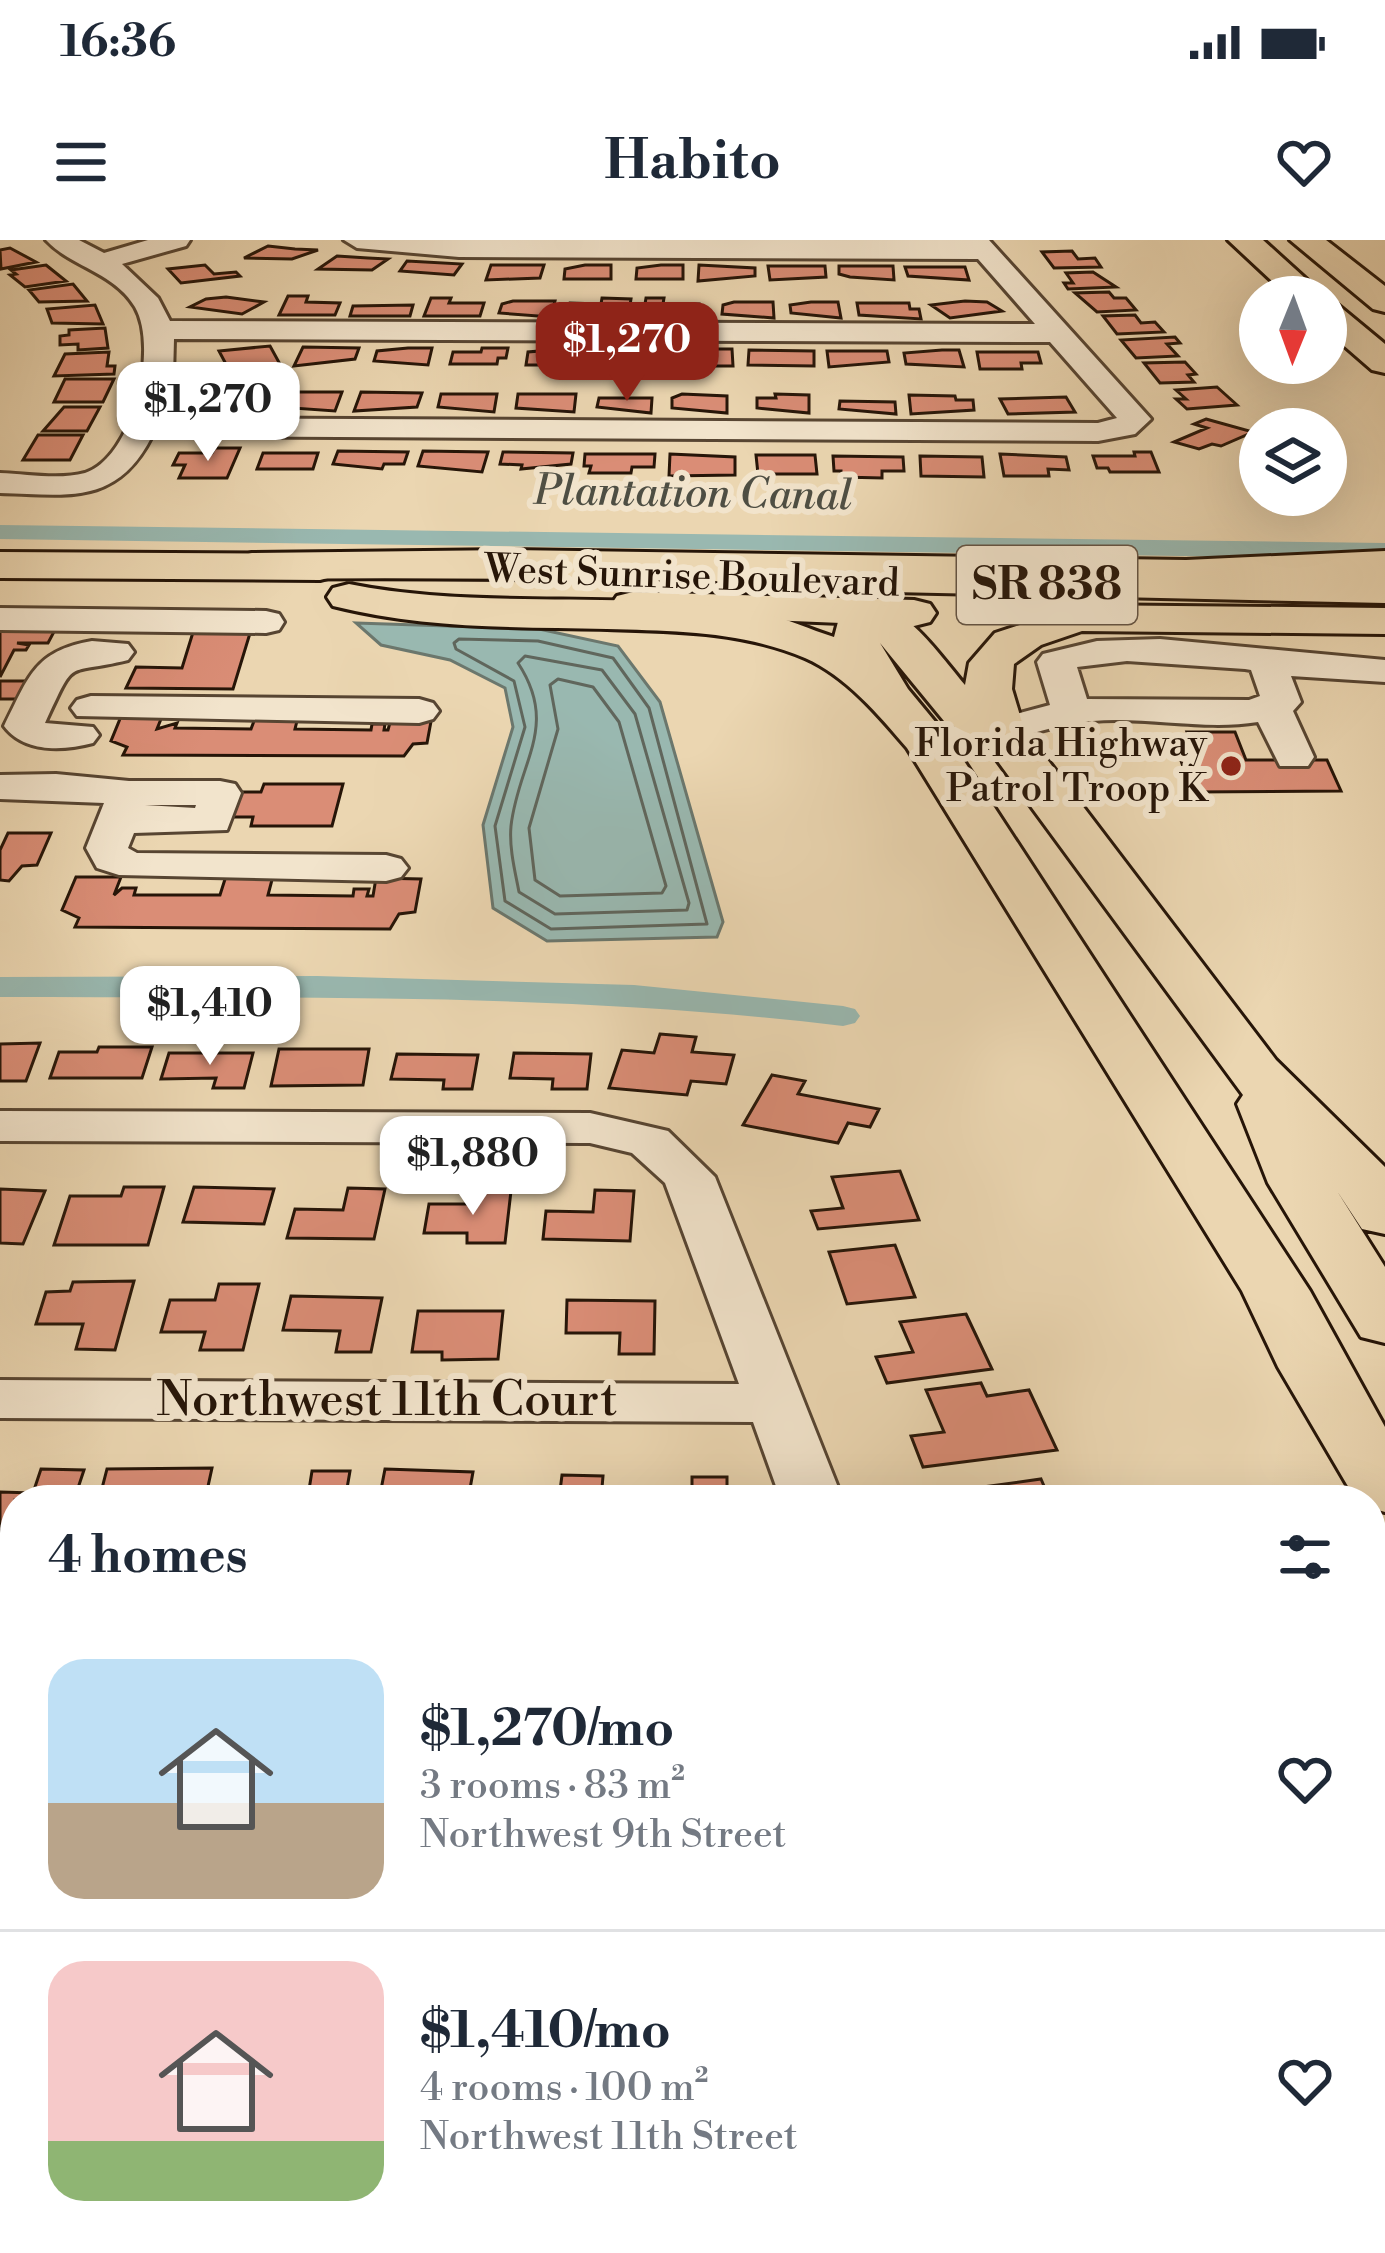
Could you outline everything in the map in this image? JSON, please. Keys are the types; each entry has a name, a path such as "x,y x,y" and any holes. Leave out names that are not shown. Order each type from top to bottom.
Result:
{"main road":[{"path":"1244,240 1285,276"},
{"path":"1306,240 1385,302"},
{"path":"1347,329 1385,362"},
{"path":"252,566 511,563 1302,571 1385,564"},
{"name":"West Sunrise Boulevard","path":"0,565 252,566 710,580 1385,591"},
{"path":"710,580 821,596 863,611 899,635 962,711 1000,731 1255,1073 1362,1180 1385,1215"},
{"path":"863,611 922,600 1385,591"},
{"name":"West Sunrise Boulevard","path":"0,594 350,597 1081,618 1385,621"},
{"path":"350,597 418,611 755,625 826,650 887,696 927,740 1276,1291 1313,1366 1384,1485"},
{"path":"863,611 856,641 887,696"},
{"path":"1000,731 988,668 1000,652 1019,640 1081,618"},
{"path":"1255,1073 1300,1184 1385,1322"},
{"path":"1276,1291 1341,1361 1385,1420"}],"street":[{"path":"0,483 90,481 113,472 142,427 164,359 163,330 124,278 104,261 59,240"},
{"path":"104,261 177,240"},
{"path":"142,427 1074,432 1124,427 1135,419 980,246 459,249 357,240"},
{"path":"163,330 1057,333"},
{"path":"0,619 122,635 266,622"},
{"path":"56,786 122,635"},
{"path":"122,635 58,659 24,727 37,735 85,722 419,711"},
{"path":"1066,694 1056,662 1088,652 1227,652 1270,683 1294,757"},
{"path":"927,740 1000,731 1066,694 1270,683 1385,671"},
{"path":"2,792 56,786 124,806 107,848 112,859 134,866 386,868"},
{"path":"0,1126 590,1128 650,1142 689,1177 806,1485"},
{"name":"Northwest 11th Court","path":"0,1399 775,1403"}],"water":[{"path":"356,623 539,629 618,646 660,702 723,922 717,937 547,941 493,908 483,825 513,727 505,688 450,660 381,645"}],"building":[{"path":"268,246 318,250 292,259 244,258"},
{"path":"10,248 36,262 1,269 0,250"},
{"path":"1072,251 1078,259 1095,258 1101,267 1054,268 1042,252"},
{"path":"337,256 388,259 372,270 318,269"},
{"path":"407,261 462,264 454,275 400,271"},
{"path":"46,265 66,281 25,287 10,275 16,274 11,270"},
{"path":"205,265 214,274 236,272 240,276 181,283 168,269"},
{"path":"491,265 544,265 540,278 486,280"},
{"path":"611,265 611,279 564,279 565,269"},
{"path":"683,265 683,279 636,279 637,268"},
{"path":"699,265 755,268 755,276 698,281"},
{"path":"768,266 825,266 826,277 770,280"},
{"path":"839,266 893,266 894,280 850,277 839,274"},
{"path":"905,267 965,267 969,280 908,276"},
{"path":"1093,272 1116,287 1068,289 1064,283 1073,283 1066,273"},
{"path":"73,284 87,301 39,302 29,290"},
{"path":"1109,292 1114,298 1126,298 1136,310 1097,312 1075,293"},
{"path":"288,296 340,303 335,315 279,315"},
{"path":"226,297 264,302 242,314 190,307"},
{"path":"431,298 484,303 480,316 424,316"},
{"path":"602,298 631,299 628,317 567,315 570,303 601,304"},
{"path":"646,298 664,298 663,304 699,304 698,317 643,316"},
{"path":"555,301 551,317 499,313 502,304"},
{"path":"773,302 774,318 722,314 723,305"},
{"path":"838,302 841,318 791,313 790,305"},
{"path":"987,302 1002,311 950,318 931,305"},
{"path":"857,303 909,303 910,309 919,309 921,319 859,315"},
{"path":"95,305 103,324 52,323 47,309"},
{"path":"413,305 410,316 350,316 353,306"},
{"path":"1135,315 1141,323 1155,322 1164,332 1117,334 1103,316"},
{"path":"105,328 108,348 78,350 78,344 60,345 60,336 69,335 69,330"},
{"path":"1175,337 1180,343 1167,344 1178,356 1136,358 1121,340"},
{"path":"270,346 281,366 228,368 219,351"},
{"path":"303,347 359,348 355,359 294,366"},
{"path":"432,348 428,365 374,361 377,351"},
{"path":"482,348 508,348 506,358 498,358 497,364 450,364 453,352 481,352"},
{"path":"588,349 587,356 579,356 577,365 526,365 528,352"},
{"path":"657,349 657,366 601,362 602,352"},
{"path":"732,349 733,366 682,366 682,353"},
{"path":"749,350 814,351 814,366 748,365"},
{"path":"959,350 964,367 906,364 904,353"},
{"path":"827,351 887,351 889,362 829,367"},
{"path":"109,352 107,366 115,366 114,374 54,376 65,354"},
{"path":"977,352 1038,352 1041,363 1021,363 1022,369 980,369"},
{"path":"1185,362 1196,374 1188,375 1194,382 1160,383 1144,363"},
{"path":"65,379 114,379 103,402 54,402"},
{"path":"1217,387 1237,405 1187,409 1176,399 1186,399 1176,390"},
{"path":"215,392 268,392 261,409 207,409"},
{"path":"342,392 335,411 278,407 283,396"},
{"path":"361,392 422,393 417,407 354,411"},
{"path":"441,394 497,394 494,412 438,407"},
{"path":"518,394 576,394 574,412 516,408"},
{"path":"682,394 727,396 727,413 672,408 672,398"},
{"path":"775,394 809,395 809,413 757,408 757,398 776,398"},
{"path":"909,395 973,400 974,410 911,414"},
{"path":"1066,397 1075,412 1008,414 1000,399"},
{"path":"599,398 652,398 651,413 597,407"},
{"path":"840,401 895,402 896,414 839,409"},
{"path":"64,407 100,407 87,431 43,431"},
{"path":"1206,419 1239,428 1239,438 1199,449 1174,442 1207,428 1194,424"},
{"path":"38,435 83,435 70,460 23,460"},
{"path":"215,448 240,448 227,478 179,478 185,465 173,465 179,453 212,453"},
{"path":"338,451 408,452 404,464 384,464 382,469 333,464"},
{"path":"423,451 488,452 482,472 418,466"},
{"path":"503,452 573,453 571,464 521,469 522,465 500,464"},
{"path":"1134,452 1151,452 1159,472 1110,472 1097,468 1093,456 1135,456"},
{"path":"263,453 318,453 313,469 257,469"},
{"path":"585,454 655,454 654,467 632,467 631,473 589,473"},
{"path":"670,454 735,457 735,475 669,476"},
{"path":"1000,454 1066,457 1069,470 1048,469 1049,476 1004,476"},
{"path":"756,455 815,455 817,474 758,474"},
{"path":"833,456 903,457 904,471 882,471 882,478 841,477 841,471 834,471"},
{"path":"920,456 982,457 984,477 921,476"},
{"path":"0,627 56,628 48,643 17,643 29,645 26,650 14,650 0,677"},
{"path":"194,629 251,630 233,689 126,688 136,667 182,668"},
{"path":"0,681 33,681 24,699 0,699"},
{"path":"257,713 299,713 295,729 371,730 372,724 385,724 388,730 392,715 432,716 427,743 413,744 404,756 123,755 127,747 111,741 122,714 163,714 157,729 177,723 175,728 251,729"},
{"path":"1187,732 1235,732 1246,760 1327,760 1341,791 1192,792 1180,758 1197,758"},
{"path":"264,784 343,784 332,826 251,826 253,817 232,817 240,792 261,792"},
{"path":"8,833 51,833 37,865 22,866 9,881 0,880 0,850"},
{"path":"226,876 273,876 268,895 353,896 354,889 369,889 367,896 373,896 376,878 421,879 415,912 399,914 390,929 75,927 79,918 62,910 76,877 121,877 114,895 122,888 136,888 134,895 220,895"},
{"path":"660,1034 696,1037 692,1052 734,1055 726,1084 691,1081 687,1095 609,1088 622,1050 654,1053"},
{"path":"40,1043 26,1081 0,1081 0,1044"},
{"path":"99,1047 152,1047 142,1078 50,1078 59,1052 97,1052"},
{"path":"279,1049 369,1049 363,1085 271,1086"},
{"path":"169,1053 253,1053 244,1088 213,1088 216,1078 161,1079"},
{"path":"514,1053 591,1054 587,1089 552,1089 553,1079 510,1078"},
{"path":"397,1054 478,1055 472,1089 443,1089 444,1080 391,1079"},
{"path":"772,1075 805,1081 798,1094 879,1109 870,1127 848,1123 838,1143 743,1125"},
{"path":"900,1171 919,1220 818,1229 811,1211 843,1208 832,1177"},
{"path":"124,1187 164,1187 148,1245 54,1245 70,1196 121,1196"},
{"path":"194,1187 274,1189 264,1224 183,1222"},
{"path":"348,1188 385,1189 374,1239 287,1238 295,1209 343,1210"},
{"path":"0,1189 45,1191 23,1244 0,1243"},
{"path":"595,1190 634,1191 630,1241 543,1239 546,1211 593,1212"},
{"path":"478,1191 511,1191 505,1243 467,1243 467,1233 424,1233 429,1204 477,1204"},
{"path":"895,1245 915,1297 847,1304 829,1252"},
{"path":"134,1281 115,1350 76,1349 83,1324 36,1324 46,1292 70,1291 73,1282"},
{"path":"219,1284 259,1284 243,1350 200,1350 205,1332 161,1332 170,1300 215,1300"},
{"path":"291,1296 382,1298 371,1352 336,1352 340,1331 283,1330"},
{"path":"567,1300 655,1301 654,1354 619,1354 620,1333 566,1333"},
{"path":"418,1311 503,1311 498,1359 442,1360 442,1352 412,1352"},
{"path":"966,1314 992,1369 887,1383 876,1357 913,1352 900,1322"},
{"path":"981,1383 987,1396 1029,1390 1057,1450 923,1467 911,1436 944,1432 926,1390"},
{"path":"212,1468 208,1485 103,1485 107,1469"},
{"path":"41,1469 84,1470 79,1485 36,1485"},
{"path":"385,1469 473,1472 471,1485 382,1485"},
{"path":"312,1471 350,1471 348,1485 310,1485"},
{"path":"562,1475 603,1476 602,1485 561,1485"},
{"path":"692,1477 727,1477 727,1485 692,1485"},
{"path":"1041,1479 1044,1485 997,1485"}],"waterway":[{"name":"Plantation Canal","path":"0,532 1385,551"},
{"path":"0,987 528,990 739,1003 843,1016"}],"place":[{"name":"Florida Highway Patrol Troop K","path":"1231,766"}]}
